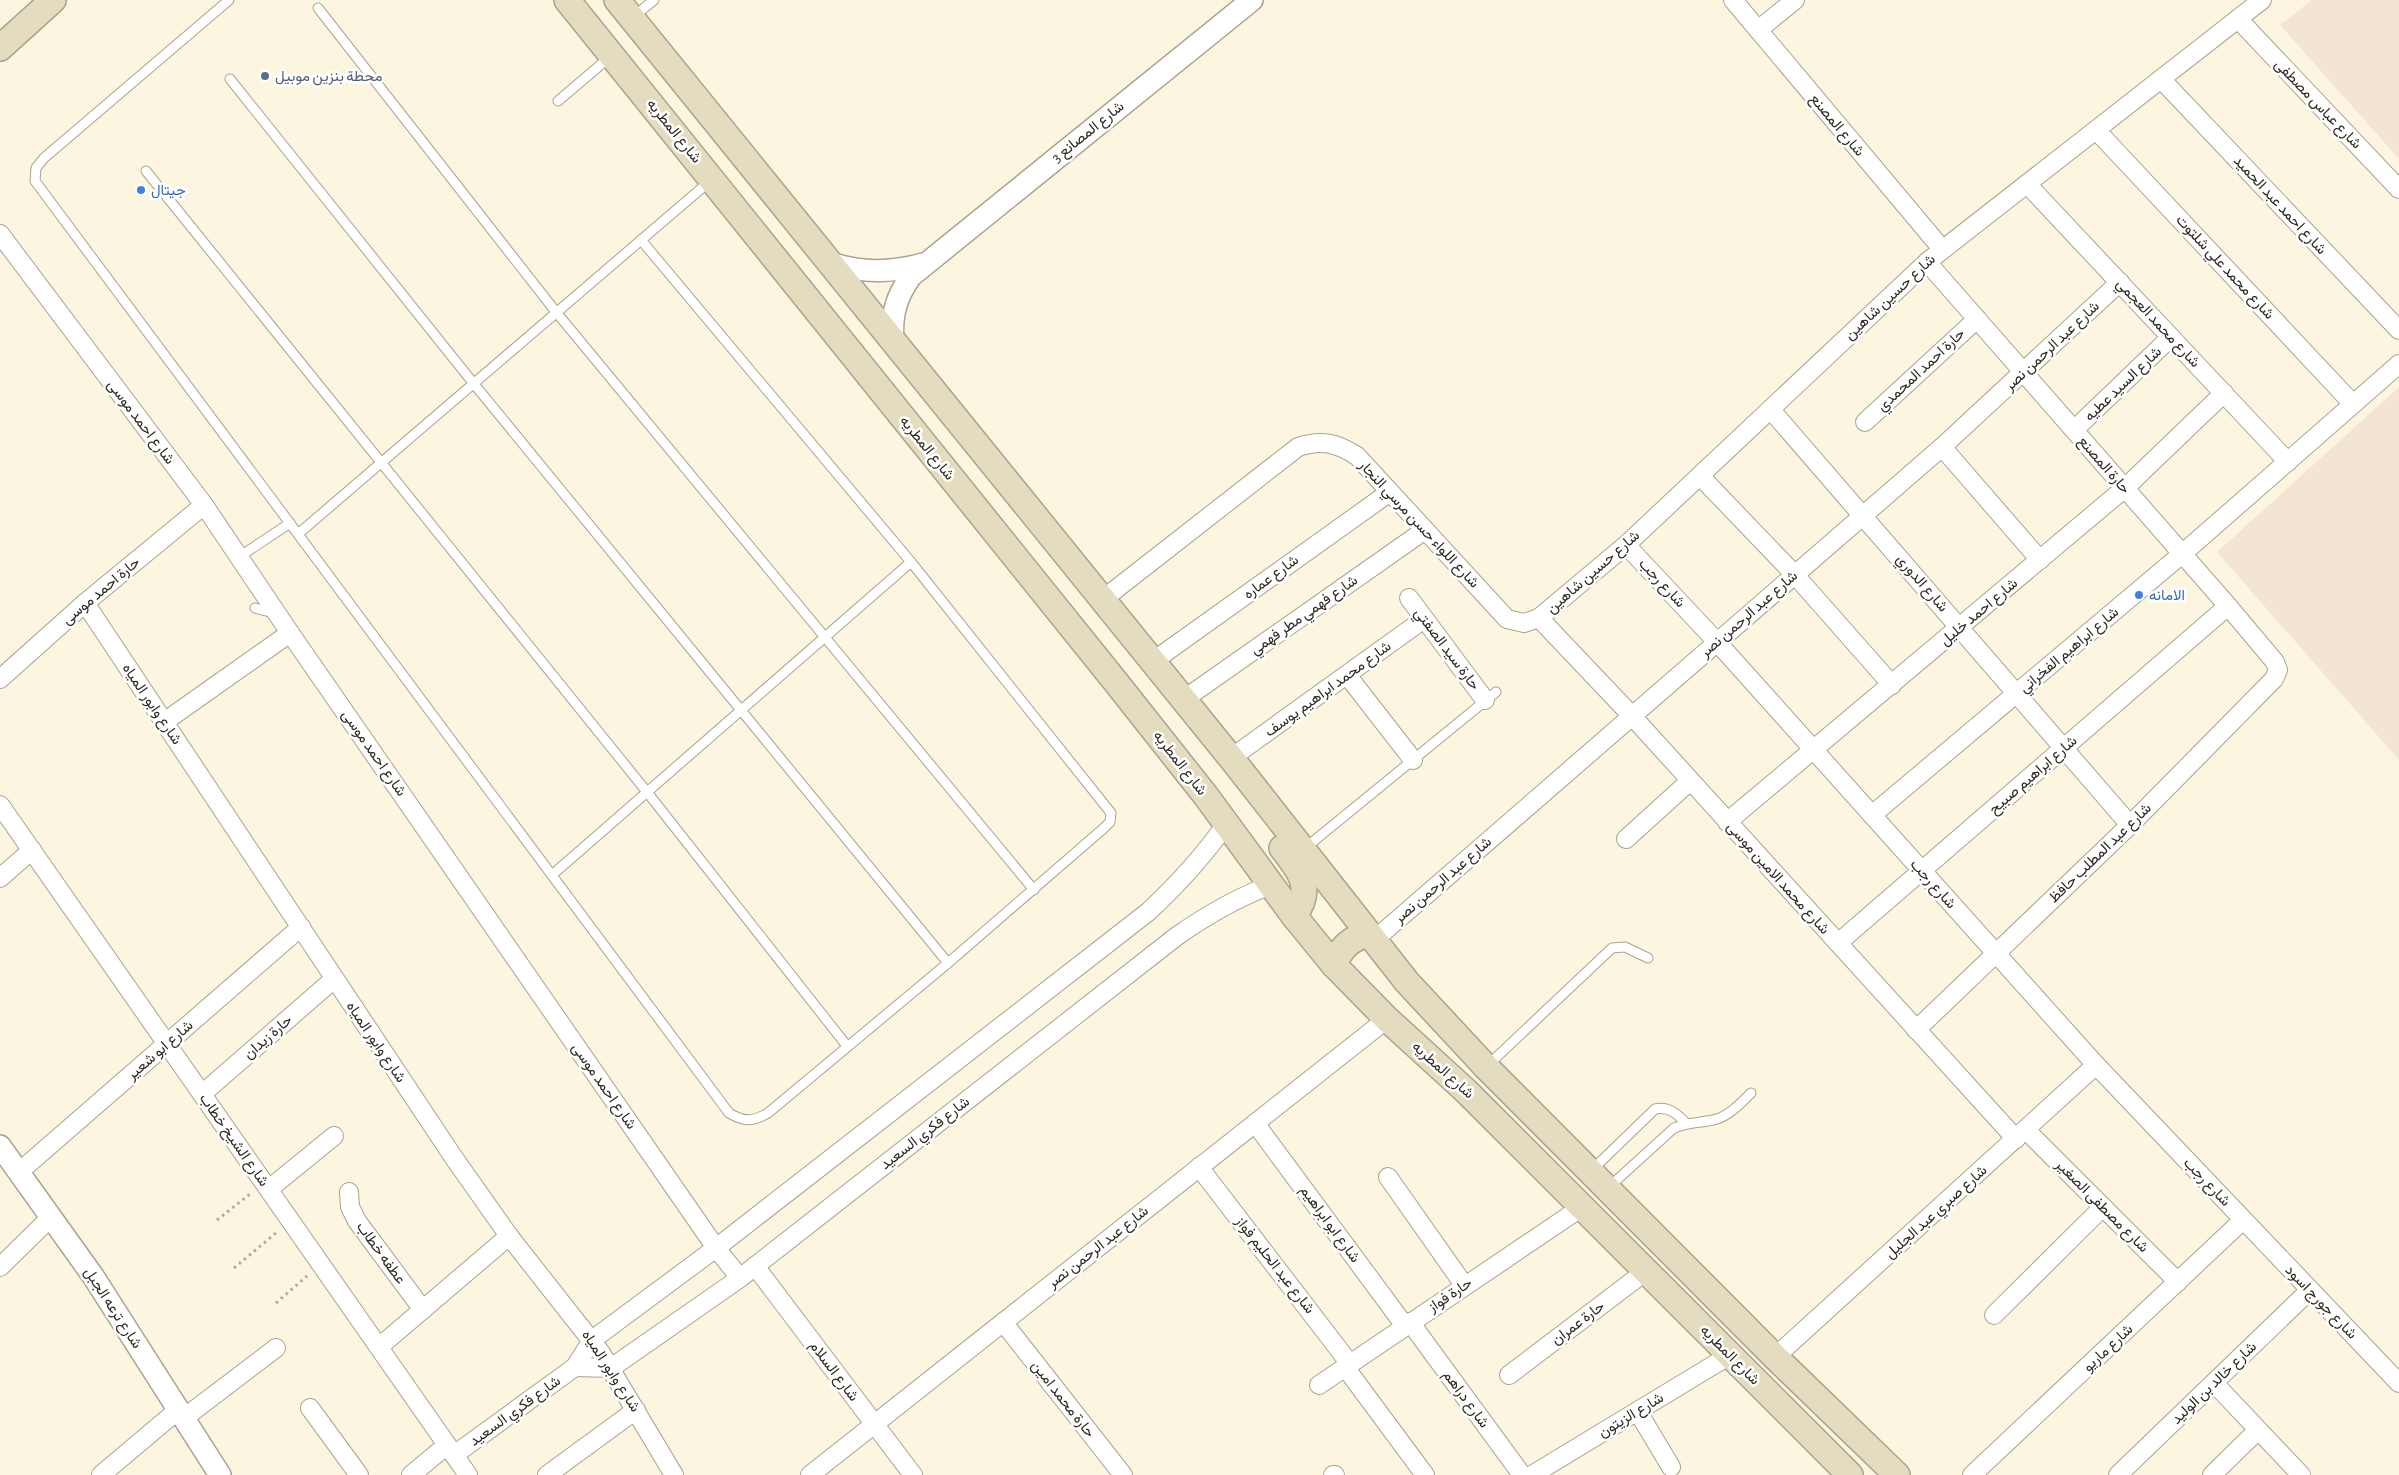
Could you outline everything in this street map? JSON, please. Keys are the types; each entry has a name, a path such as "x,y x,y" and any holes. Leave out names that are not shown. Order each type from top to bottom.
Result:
{"main road":[{"path":"0,48 53,0"},
{"name":"شارع المطريه","path":"567,0 1115,681 1226,824 1270,886 1334,965 1387,1019 1466,1091 1850,1475"},
{"name":"شارع المطريه","path":"625,9 1268,804 1407,982 1486,1067 1775,1358 1897,1475"},
{"path":"1268,804 1265,817 1270,831 1299,870 1303,879 1303,899 1294,916"},
{"path":"1334,965 1343,948 1358,936 1371,937"}],"street":[{"name":"شارع المصانع 3","path":"893,341 894,306 900,290 923,264 1252,0"},
{"name":"شارع المصنع","path":"1733,0 1942,249"},
{"path":"1758,30 1795,0"},
{"name":"شارع حسين شاهين","path":"1539,618 1626,545 1942,249 2262,0"},
{"name":"شارع عباس مصطفى","path":"2238,19 2399,189"},
{"name":"شارع احمد عبد الحميد","path":"2161,79 2399,330"},
{"name":"شارع محمد علي شلتوت","path":"2096,130 2353,404"},
{"name":"شارع محمد العجمي","path":"2027,184 2288,462"},
{"name":"شارع احمد موسى","path":"0,234 204,505 290,633 716,1248 740,1278"},
{"name":"حارة المصنع","path":"1927,262 2228,606 2275,662 2278,670"},
{"name":"شارع المصانع 3","path":"830,263 867,272 886,272 923,264"},
{"name":"شارع عبد الرحمن نصر","path":"1371,937 1632,716 1942,447 2120,282"},
{"name":"حارة احمد المحمدي","path":"1865,422 1977,319"},
{"name":"شارع السيد عطيه","path":"2074,430 2171,337"},
{"name":"شارع ابراهيم الفخراني","path":"1872,815 2182,554 2399,364"},
{"name":"شارع احمد خليل","path":"1727,822 1961,628 2125,488 2224,394"},
{"name":"شارع الدوري","path":"1771,410 2130,825"},
{"name":"شارع اللواء حسن مرسي النجار","path":"1102,600 1298,447 1313,442 1329,442 1344,447 1357,456 1507,619 1524,623 1539,618"},
{"path":"1942,447 2040,560"},
{"path":"1700,476 1795,575 1892,685"},
{"name":"شارع عماره","path":"1152,662 1390,492"},
{"name":"حارة احمد موسى","path":"0,679 85,603 204,505"},
{"name":"شارع فهمي مطر فهمي","path":"1183,700 1425,530"},
{"name":"شارع رجب","path":"1626,545 1717,642 2096,1066 2244,1220"},
{"name":"حارة سيد الصفتي","path":"1409,598 1424,619 1491,696"},
{"name":"شارع وابور المياه","path":"85,603 334,979 509,1236 592,1340 611,1368 674,1475"},
{"name":"شارع ابراهيم صبيح","path":"1838,943 2228,606"},
{"name":"شارع محمد الامين موسى","path":"1539,618 1632,716 1916,1030 2020,1134"},
{"name":"شارع محمد ابراهيم يوسف","path":"1231,758 1424,619"},
{"path":"164,722 290,633"},
{"name":"شارع عبد المطلب حافظ","path":"1916,1030 2130,825 2274,679 2278,670"},
{"path":"1347,675 1413,760"},
{"path":"1626,839 1690,781"},
{"name":"شارع الشيخ خطاب","path":"0,805 468,1475"},
{"name":"شارع فكري السعيد","path":"411,1475 575,1367 592,1340 716,1248 1148,912 1177,885 1204,855 1226,824"},
{"path":"0,878 32,850"},
{"name":"شارع فكري السعيد","path":"575,1367 611,1368 740,1278 1177,936 1216,910 1241,897 1270,886"},
{"name":"شارع ابو شعير","path":"18,1172 301,928"},
{"name":"حارة زيدان","path":"202,1094 334,979"},
{"name":"شارع عبد الرحمن نصر","path":"810,1475 1387,1019"},
{"name":"شارع صبري عبد الجليل","path":"1775,1358 2096,1066"},
{"name":"شارع ابو ابراهيم","path":"1255,1123 1408,1324"},
{"name":"شارع مصطفى الصغير","path":"2020,1134 2103,1207 2178,1282"},
{"path":"266,1186 334,1136"},
{"name":"شارع ترعه الجبل","path":"0,1146 93,1276 220,1475"},
{"name":"شارع عبد الحليم فواز","path":"1199,1167 1348,1365 1425,1475"},
{"path":"1388,1177 1464,1285"},
{"name":"عطفه خطاب","path":"349,1192 350,1207 357,1221 423,1310"},
{"name":"حارة فواز","path":"1320,1385 1464,1285 1582,1207"},
{"path":"1994,1315 2103,1207"},
{"path":"0,1267 51,1217"},
{"name":"شارع ماريو","path":"1972,1475 2244,1220"},
{"name":"شارع جورج اسود","path":"2244,1220 2399,1383"},
{"path":"379,1347 509,1236"},
{"name":"شارع السلام","path":"755,1266 912,1474"},
{"name":"حارة عمران","path":"1509,1375 1646,1271"},
{"name":"شارع خالد بن الوليد","path":"2118,1475 2310,1290"},
{"name":"حارة محمد امين","path":"1003,1322 1123,1475"},
{"name":"شارع دراهم","path":"1408,1324 1522,1475"},
{"path":"104,1474 181,1414 276,1348"},
{"name":"شارع الزيتون","path":"1538,1474 1730,1355"},
{"path":"2214,1383 2301,1475"},
{"path":"310,1408 359,1475"},
{"path":"547,1475 636,1410"},
{"path":"1638,1412 1671,1466"},
{"path":"2212,1475 2258,1430"}],"lane":[{"path":"229,0 44,158 36,168 35,181 729,1113 741,1120 756,1120 768,1113 1034,890 1104,828 1110,822 1111,813 911,562 641,240"},
{"path":"625,9 654,0"},
{"path":"318,8 556,312 1034,890"},
{"path":"558,101 613,55"},
{"path":"230,79 474,384 948,963"},
{"path":"146,171 647,792 847,1046"},
{"path":"298,534 712,179"},
{"path":"239,557 290,523"},
{"path":"552,875 911,562"},
{"path":"255,608 277,613"},
{"path":"1304,849 1491,696"},
{"path":"1486,1067 1612,948 1625,946 1648,958"},
{"path":"1599,1180 1674,1128 1686,1123 1712,1120 1727,1114 1751,1093"},
{"path":"1599,1180 1655,1109 1662,1107 1670,1110 1686,1123"}],"path":[{"path":"217,1220 266,1186"},
{"path":"234,1268 290,1221"},
{"path":"276,1303 320,1264"}],"shaded area":[{"path":"2312,0 2399,0 2399,159 2280,25"},
{"path":"2399,387 2399,760 2217,552"}],"place":[{"name":"محطة بنزين موبيل","path":"265,76"},
{"name":"جيتال","path":"141,190"},
{"name":"الامانه","path":"2139,595"}]}
